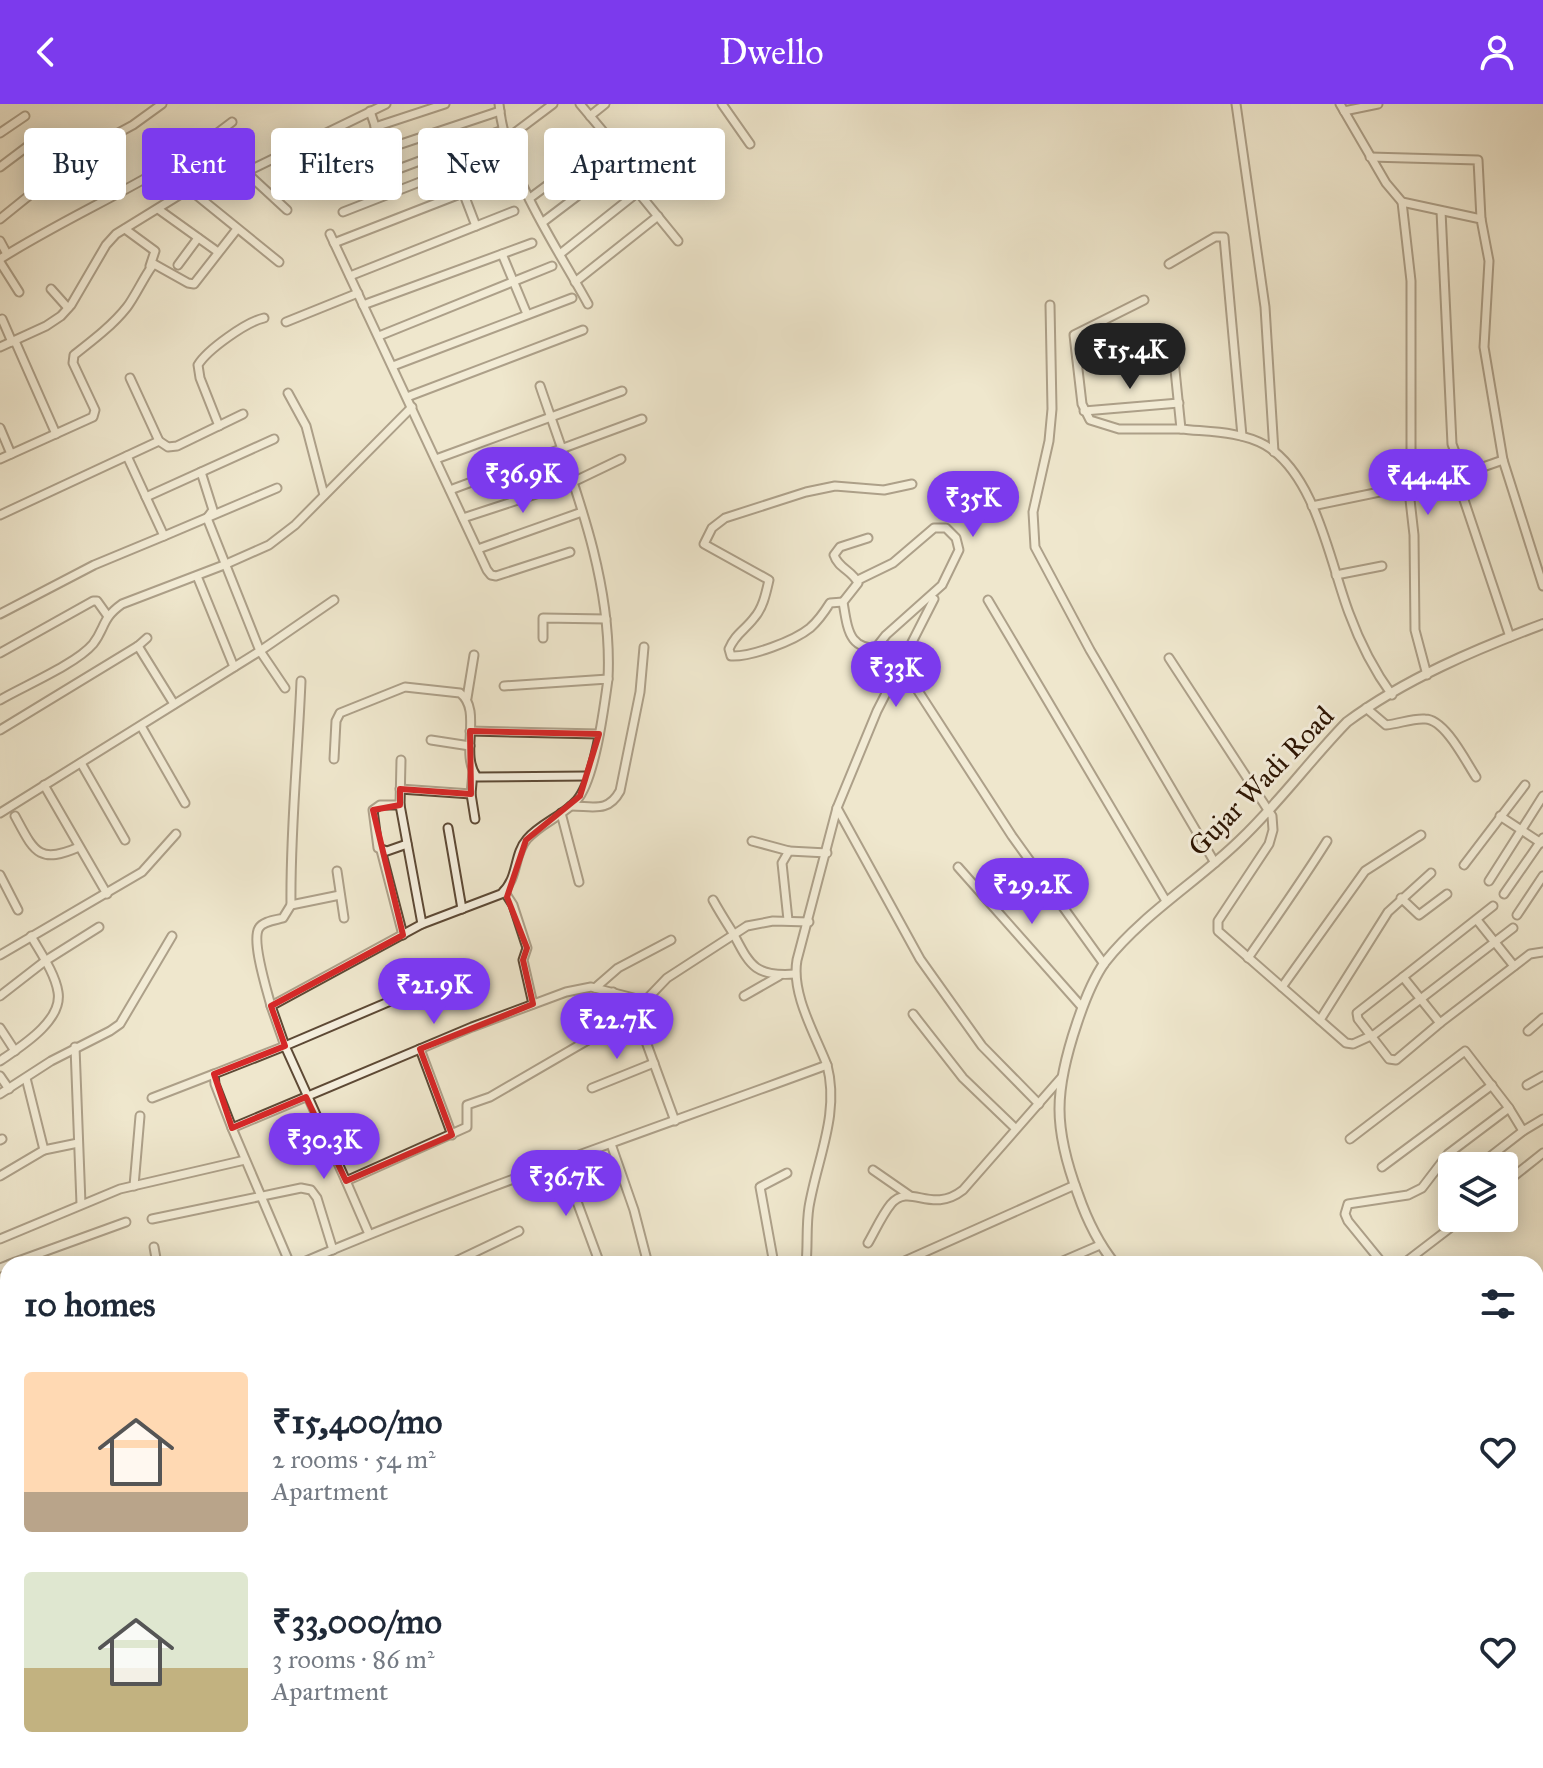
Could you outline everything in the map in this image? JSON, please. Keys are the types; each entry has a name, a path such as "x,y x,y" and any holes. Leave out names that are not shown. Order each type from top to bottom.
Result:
{"street":[{"path":"0,219 83,152 133,125 162,104"},
{"path":"255,168 386,104"},
{"path":"370,111 375,127 445,104"},
{"path":"525,128 553,104"},
{"path":"580,104 600,128"},
{"path":"590,116 605,104"},
{"path":"722,104 750,144"},
{"path":"1236,104 1265,307 1274,452"},
{"path":"1378,104 1342,108 1386,183 1402,202 1411,281 1411,465 1407,489 1411,497 1414,535 1415,630 1427,675"},
{"path":"402,143 500,107 503,128"},
{"path":"0,133 25,116"},
{"path":"2,258 65,220 175,162 232,122"},
{"path":"0,167 24,149"},
{"path":"1370,157 1478,160 1481,219 1489,261 1484,347 1503,460 1543,586"},
{"path":"255,180 287,210"},
{"path":"343,212 418,181"},
{"path":"530,198 544,188"},
{"path":"560,254 638,192 678,241"},
{"path":"528,194 588,304"},
{"path":"0,347 46,326 68,308 106,245 125,229 172,200"},
{"path":"202,200 279,262"},
{"path":"334,243 443,200"},
{"path":"466,200 476,226"},
{"path":"543,222 572,200"},
{"path":"1402,202 1481,219"},
{"path":"158,209 218,252"},
{"path":"1467,215 1480,209"},
{"path":"350,276 514,211"},
{"path":"1441,211 1452,444 1463,474 1503,460"},
{"path":"575,282 658,216"},
{"path":"0,459 89,420 95,414 73,358 124,311 143,284 155,251 125,229"},
{"path":"149,268 154,264 194,284 237,229"},
{"path":"330,234 487,570 496,576 570,552"},
{"path":"1169,264 1215,237 1224,237 1242,436"},
{"path":"178,265 198,238"},
{"path":"0,241 2,258 19,292"},
{"path":"363,305 532,243"},
{"path":"502,254 527,314"},
{"path":"379,336 552,266"},
{"path":"51,289 68,308"},
{"path":"286,322 358,293"},
{"path":"393,366 572,298"},
{"path":"1144,300 1074,335 1084,411 1090,420 1107,427 1181,429 1242,436 1274,452 1297,477 1312,506 1349,614 1372,667 1392,695"},
{"path":"1050,305 1052,409 1049,441 1033,512 1035,547 1090,650 1215,863"},
{"path":"219,426 198,365 235,333 264,318"},
{"path":"2,319 56,434"},
{"path":"407,397 583,330"},
{"path":"1077,358 1167,348"},
{"path":"1174,360 1181,429"},
{"path":"130,378 164,446 172,447 243,414"},
{"path":"271,1006 422,924 504,891 510,886 526,840 580,796 599,734 608,679 606,619 601,585 582,512 540,386"},
{"path":"436,459 622,391"},
{"path":"288,393 312,445 324,495"},
{"path":"1084,411 1179,403"},
{"path":"0,700 81,655 93,644 107,615 122,604 269,545 295,525 412,407"},
{"path":"450,490 642,419"},
{"path":"0,428 11,454"},
{"path":"146,497 274,439"},
{"path":"0,515 159,441"},
{"path":"127,456 164,536"},
{"path":"463,518 573,482 621,459"},
{"path":"201,472 213,510 207,518"},
{"path":"843,602 830,603 809,629 781,643 740,657 731,656 729,649 735,635 755,617 765,598 769,580 704,544 706,537 725,518 806,492 835,486 884,490 912,484"},
{"path":"0,614 94,565 277,488"},
{"path":"1460,488 1510,637"},
{"path":"1312,506 1407,489"},
{"path":"478,549 582,512"},
{"path":"207,518 260,651 285,688"},
{"path":"875,649 886,635 942,585 959,550 956,538 946,528 934,528 893,563 858,580 843,602 848,633 853,642 875,649 886,648 900,663 1012,836 1104,964"},
{"path":"858,580 837,562 834,555 840,547 868,538"},
{"path":"1336,575 1382,566"},
{"path":"197,576 234,667"},
{"path":"806,1256 809,1210 830,1122 831,1081 795,974 837,808 900,663 934,599"},
{"path":"0,811 260,651 334,600"},
{"path":"988,600 1166,901"},
{"path":"0,653 93,601 97,601 107,615"},
{"path":"543,638 543,618 606,619"},
{"name":"Gujar Wadi Road","path":"1109,1256 1100,1245 1075,1185 1059,1131 1058,1102 1061,1078 1082,1007 1104,964 1166,901 1215,863 1269,809 1327,743 1366,708 1427,675 1543,624"},
{"path":"0,730 147,638"},
{"path":"138,646 174,704"},
{"path":"571,806 608,806 620,791 640,692 644,647"},
{"path":"474,655 467,698 469,763 477,777 587,776"},
{"path":"1169,658 1269,809 1273,823 1269,844 1217,926 1223,938 1346,1043 1353,1044 1371,1035 1422,1000 1513,928"},
{"path":"504,686 608,679"},
{"path":"301,681 297,775 292,804 291,905 283,918 263,924 258,932 259,956 285,1046 369,1234"},
{"path":"334,759 336,721 340,713 348,708 405,687 460,693 467,698"},
{"path":"1366,708 1375,719 1386,725 1425,719 1435,722 1447,733 1476,777"},
{"path":"141,726 185,803"},
{"path":"470,731 599,734"},
{"path":"431,740 470,746"},
{"path":"401,760 400,805 422,924"},
{"path":"81,763 125,840"},
{"path":"473,772 471,794 475,819"},
{"path":"44,785 107,894"},
{"path":"1464,865 1525,785"},
{"path":"400,789 471,794"},
{"path":"1489,881 1543,796"},
{"path":"400,805 380,805 373,810 378,848 403,935"},
{"path":"837,808 928,971 982,1046 1039,1104"},
{"path":"561,813 579,882"},
{"path":"15,816 32,848 39,853 55,856 79,847"},
{"path":"1500,816 1542,842 1504,894"},
{"path":"448,828 462,909"},
{"path":"0,955 142,872 176,834"},
{"path":"1282,987 1356,881 1378,862 1421,835"},
{"path":"752,841 789,851 827,853"},
{"path":"1248,958 1327,841"},
{"path":"381,850 407,844"},
{"path":"788,920 782,863 789,851"},
{"path":"958,867 1082,1007"},
{"path":"337,871 344,918"},
{"path":"1320,1020 1388,912 1431,873"},
{"path":"0,875 18,910"},
{"path":"1517,915 1543,876"},
{"path":"504,891 513,905 527,948 523,960 533,1004"},
{"path":"1401,898 1419,915 1447,894"},
{"path":"291,905 340,895"},
{"path":"713,900 745,958 757,969 768,974 795,974"},
{"path":"1493,906 1357,1013 1358,1019 1392,1061 1530,954 1543,952"},
{"path":"1477,920 1514,966"},
{"path":"346,1181 467,1127 467,1105 490,1097 644,1005 667,978 733,933 760,922 809,922"},
{"path":"0,996 45,961 99,927"},
{"path":"0,1061 36,1036 56,1009 59,993 31,936"},
{"path":"0,1094 75,1047 120,1024 172,936"},
{"path":"595,988 618,968 671,940"},
{"path":"152,1098 285,1046 461,971"},
{"path":"744,996 781,975"},
{"path":"1403,977 1440,1023"},
{"path":"232,1128 566,992 595,988 644,1005"},
{"path":"595,1036 588,1011 613,992"},
{"path":"644,1005 642,1024 675,1121"},
{"path":"913,1014 963,1078 1015,1128"},
{"path":"1528,1031 1543,1018"},
{"path":"0,1028 15,1051"},
{"path":"75,1047 81,1204"},
{"path":"420,1049 452,1135"},
{"path":"1350,1139 1463,1051 1468,1051 1523,1131"},
{"path":"592,1088 654,1063"},
{"path":"318,1256 562,1161 827,1065"},
{"path":"214,1074 232,1128 287,1256"},
{"path":"0,1076 9,1089"},
{"path":"1527,1085 1543,1076"},
{"path":"26,1078 44,1150"},
{"path":"873,1170 909,1195 933,1201 954,1197 1061,1078"},
{"path":"1382,1167 1492,1085"},
{"path":"1376,1256 1348,1221 1345,1214 1348,1204 1408,1195 1422,1188 1448,1154 1509,1108"},
{"path":"134,1186 140,1116"},
{"path":"1496,1152 1543,1119"},
{"path":"0,1176 44,1150 78,1143"},
{"path":"611,1144 646,1256"},
{"path":"1518,1173 1543,1153"},
{"path":"0,1239 81,1204 134,1186 245,1160"},
{"path":"562,1161 597,1256"},
{"path":"773,1256 760,1187 787,1173"},
{"path":"916,1256 1075,1185"},
{"path":"152,1219 301,1188 311,1190 317,1198 333,1250"},
{"path":"868,1243 891,1204 909,1195"},
{"path":"31,1256 126,1222"},
{"path":"467,1256 519,1231"},
{"path":"1413,1256 1445,1232"},
{"path":"1075,1256 1100,1245"},
{"path":"154,1247 156,1256"}],"highlighted area":[{"path":"470,731 599,734 580,796 526,840 507,897 527,948 523,960 533,1004 420,1049 452,1135 346,1181 306,1097 232,1128 214,1074 285,1046 271,1006 403,935 373,810 400,805 400,789 471,794"}]}
